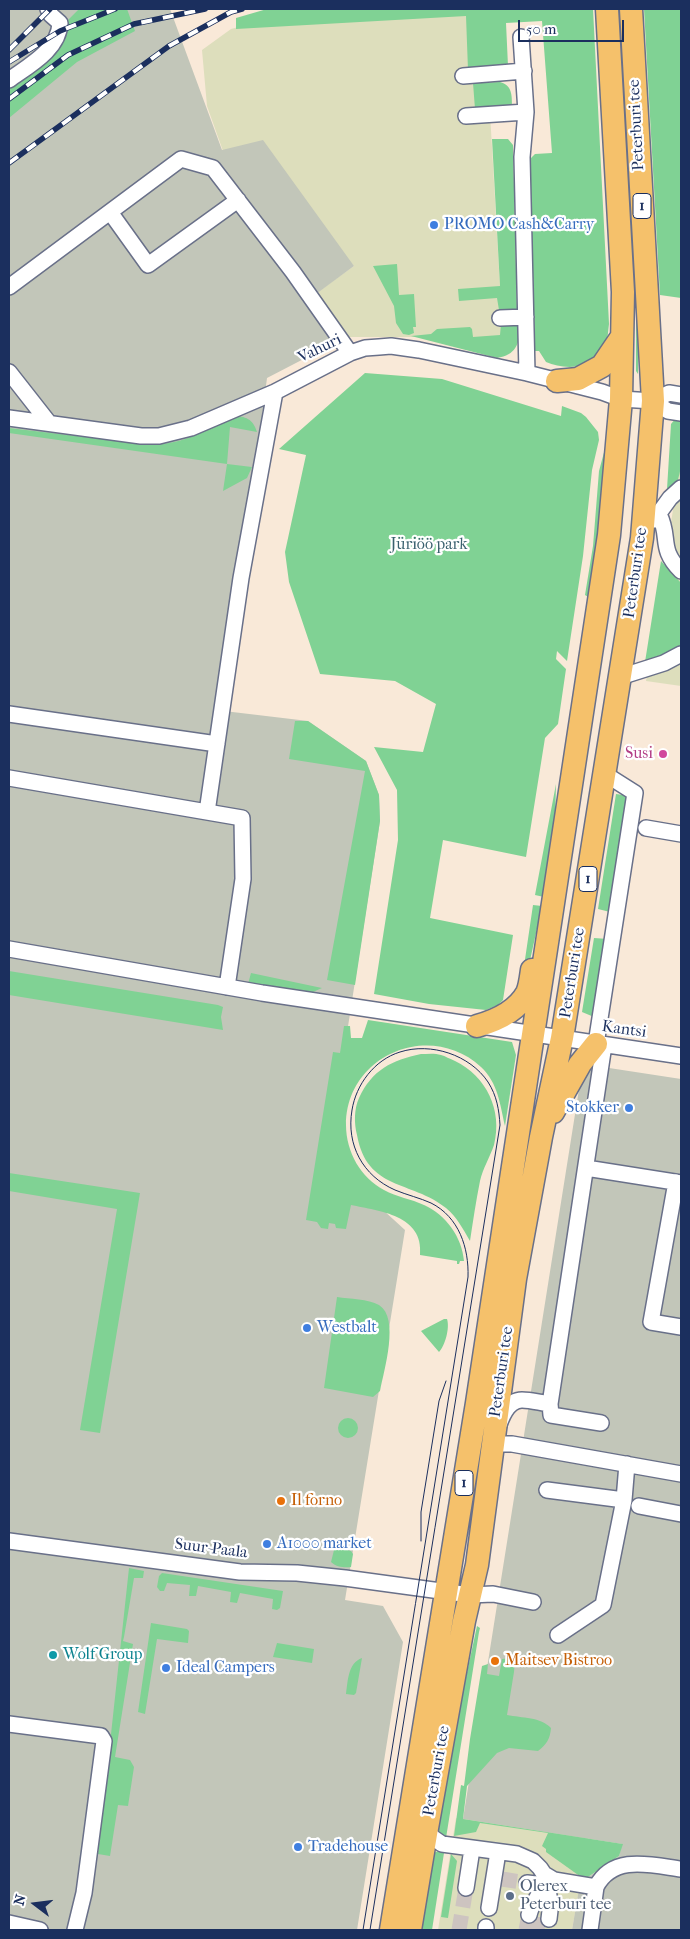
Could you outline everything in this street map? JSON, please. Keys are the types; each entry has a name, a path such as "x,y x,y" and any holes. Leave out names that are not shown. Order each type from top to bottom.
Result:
{"highway":[{"name":"Peterburi tee","path":"391,1930 477,1403 609,535 620,399 622,292 607,10"},
{"name":"Peterburi tee","path":"410,1930 427,1828 477,1565 515,1279 540,1137 562,1038 642,538 653,401 631,10"},
{"path":"557,381 578,379 602,366 622,337"},
{"path":"477,1026 504,1016 527,993 536,956 554,902"},
{"path":"540,1137 577,1069 600,1044"}],"street":[{"path":"9,80 34,63 49,49 60,32 60,23 48,9"},
{"path":"522,37 526,112 522,157 527,373"},
{"path":"463,76 524,71"},
{"path":"466,116 526,112"},
{"path":"9,287 181,159 214,168 293,272 350,353"},
{"path":"110,212 148,265 238,200"},
{"path":"500,318 526,317"},
{"name":"Vahuri","path":"9,418 141,436 159,436 190,428 275,392 350,353 365,348 391,346 419,350 527,373 602,392 620,399 653,401"},
{"path":"9,372 49,423"},
{"path":"207,812 242,578 275,392"},
{"path":"681,395 669,393 653,401 668,411 681,413"},
{"path":"642,538 670,498 681,488"},
{"path":"659,514 664,528 667,552 674,565 681,572"},
{"path":"620,677 664,663 681,654"},
{"path":"9,714 218,744"},
{"path":"601,1423 550,1415 550,1404 586,1168 600,1044 635,793 605,774"},
{"path":"9,778 242,818 243,878 227,986"},
{"path":"646,828 681,834"},
{"name":"Kantsi","path":"9,949 251,991 681,1056"},
{"path":"586,1168 678,1182 668,1252 651,1322 681,1327"},
{"path":"550,1404 520,1400 513,1404 506,1409 492,1444 512,1444 681,1474"},
{"path":"558,1635 603,1605 624,1500 627,1464"},
{"path":"547,1490 624,1500"},
{"path":"639,1506 681,1514"},
{"name":"Suur-Paala","path":"9,1541 240,1572 345,1578 470,1595 493,1594 534,1602"},
{"path":"9,1724 101,1736 104,1741 84,1893 75,1930"},
{"path":"427,1828 436,1842 448,1846 526,1857 540,1868 550,1895 551,1904 539,1917 530,1909 544,1880"},
{"path":"466,1888 472,1849"},
{"path":"490,1908 498,1878 498,1852"},
{"path":"590,1930 596,1887 599,1881 613,1868 624,1864 638,1864 681,1869"},
{"path":"527,1883 544,1880 596,1887"},
{"path":"9,1923 40,1930"}],"shaded area":[{"path":"9,9 170,9 222,150 263,140 354,266 316,294 346,337 267,378 224,711 308,721 366,761 379,795 380,821 325,1174 347,1177 405,1230 345,1600 383,1606 403,1642 357,1930 9,1930"},
{"path":"484,9 500,286 508,351 420,337 346,337 316,293 354,266 223,151 207,106 202,50 231,29 302,10"},
{"path":"681,459 681,686 646,681"},
{"path":"583,1064 681,1079 681,1930 572,1930 581,1877 588,1877 619,1856 622,1844 463,1819"},
{"path":"456,1818 588,1838 572,1930 438,1930"}],"green space":[{"path":"79,9 127,9 135,31 77,62 9,118 9,86 56,50 64,39 66,22"},
{"path":"267,9 593,9 609,324 606,344 596,359 580,366 563,367 546,362 539,351 535,351 530,164 531,158 535,154 552,153 542,21 506,23 508,66 468,70 466,16 236,29 236,18"},
{"path":"644,9 681,9 681,298 660,295"},
{"path":"617,11 620,11 639,303 638,374 636,371 636,307 629,238"},
{"path":"500,82 509,88 512,106 475,109 473,83"},
{"path":"492,139 508,139 513,145 517,311 504,312 499,310 497,298 459,301 458,289 500,286"},
{"path":"397,264 399,295 414,294 416,327 413,327 414,333 409,335 403,334 396,323 394,306 373,266"},
{"path":"501,324 516,324 521,327 518,343 515,348 503,357 497,358 411,336 431,334 437,329 470,327 473,337 500,335"},
{"name":"Jüriöö park","path":"365,373 442,379 561,416 562,406 581,413 598,432 599,440 592,470 583,556 567,661 557,651 556,659 566,669 558,724 545,738 526,857 443,840 430,918 513,935 503,1000 498,1005 486,1010 429,1004 374,994 398,840 397,790 374,747 423,752 436,704 395,681 320,674 289,582 285,552 306,455 279,449"},
{"path":"232,416 248,419 257,432 230,427 227,464 9,433 9,428 152,445 185,439"},
{"path":"676,418 681,419 682,459 678,479 668,493 671,424"},
{"path":"606,445 598,533 588,597 585,595 593,546 599,471"},
{"path":"227,464 252,467 247,478 223,491"},
{"path":"661,561 681,583 681,647 671,654 645,662"},
{"path":"295,721 308,721 366,761 379,795 380,821 355,985 327,980 365,771 289,759"},
{"path":"556,784 555,823 544,897 535,895"},
{"path":"616,794 630,796 610,912 598,909"},
{"path":"533,905 542,906 525,983 523,973"},
{"path":"594,938 608,939 594,1017 582,1012"},
{"path":"9,971 218,1005 223,1007 221,1017 223,1030 9,995"},
{"path":"251,973 322,988 313,992 248,984"},
{"path":"368,1020 512,1042 516,1055 505,1126 498,1094 487,1073 461,1053 438,1046 416,1046 394,1052 375,1063 360,1080 350,1100 346,1125 349,1145 356,1163 368,1179 376,1185 432,1209 446,1221 456,1235 463,1252 464,1261 460,1261 459,1264 457,1264 457,1261 420,1255 419,1242 415,1231 398,1217 386,1213 351,1205 346,1229 336,1228 335,1224 329,1223 328,1229 321,1228 317,1222 306,1220 333,1052 340,1053 344,1026 350,1026 351,1038 362,1038"},
{"path":"421,1054 443,1055 466,1067 483,1085 494,1107 496,1132 494,1145 480,1181 470,1241 457,1219 446,1208 433,1199 392,1182 370,1166 362,1153 357,1135 355,1111 359,1098 370,1080 392,1063"},
{"path":"9,1173 140,1193 100,1433 80,1430 117,1209 9,1191"},
{"path":"337,1297 379,1305 389,1321 390,1332 387,1358 380,1391 373,1397 324,1388"},
{"path":"447,1319 448,1323 447,1332 439,1352 421,1331"},
{"path":"344,1418 352,1418 358,1424 358,1432 352,1438 344,1438 338,1432 338,1424"},
{"path":"340,1548 351,1551 353,1554 351,1567 341,1567 331,1562 334,1550"},
{"path":"129,1568 144,1571 143,1578 134,1578 123,1641 133,1644 115,1757 130,1760 134,1767 128,1806 118,1805 110,1856 98,1854"},
{"path":"162,1573 283,1591 280,1608 277,1610 272,1609 273,1599 240,1593 237,1603 230,1602 231,1592 198,1586 196,1596 189,1596 190,1585 167,1583 164,1591 160,1591 157,1587 159,1576"},
{"path":"151,1623 187,1629 189,1631 188,1643 157,1639 145,1714 138,1712"},
{"path":"477,1626 480,1628 446,1838 437,1833 443,1784"},
{"path":"277,1643 314,1649 312,1663 273,1657"},
{"path":"362,1658 356,1693 354,1695 346,1694 351,1668 357,1660"},
{"path":"510,1658 515,1660 507,1715 531,1718 547,1724 551,1728 550,1735 546,1744 538,1751 509,1748 497,1753 467,1786 463,1819 623,1844 619,1856 588,1877 581,1877 546,1852 546,1849 542,1846 548,1833 480,1823 476,1832 454,1836 461,1785 464,1786 482,1666 488,1664 487,1674 499,1676 502,1659"},
{"path":"438,1851 444,1853 432,1930 422,1930 433,1855"},
{"path":"451,1854 457,1861 448,1918 441,1917"}],"tunnel":[{"path":"502,1879 527,1883"},
{"path":"459,1930 466,1888"},
{"path":"526,1930 529,1915"},
{"path":"537,1930 539,1917"}],"tram line":[{"path":"363,1930 468,1277 468,1266 467,1255 460,1234 449,1216 431,1203 395,1190 374,1177 359,1158 352,1135 351,1123 354,1101 362,1083 374,1067 400,1052 424,1049 449,1053 471,1065 480,1073 494,1093 500,1125 370,1930"},
{"path":"421,1541 421,1512 439,1401 446,1381"}],"railway":[{"path":"9,50 50,9"},
{"path":"9,62 60,31 115,9"},
{"path":"9,99 68,55 134,24 205,9"},
{"path":"9,163 169,46 231,12 242,9"}],"place":[{"name":"PROMO Cash&Carry","path":"434,225"},
{"name":"Susi","path":"663,754"},
{"name":"Stokker","path":"629,1108"},
{"name":"Westbalt","path":"307,1328"},
{"name":"Il forno","path":"281,1501"},
{"name":"A1000 market","path":"267,1544"},
{"name":"Wolf Group","path":"53,1655"},
{"name":"Maitsev Bistroo","path":"495,1661"},
{"name":"Ideal Campers","path":"166,1668"},
{"name":"Tradehouse","path":"298,1847"},
{"name":"Olerex Peterburi tee","path":"510,1896"}]}
